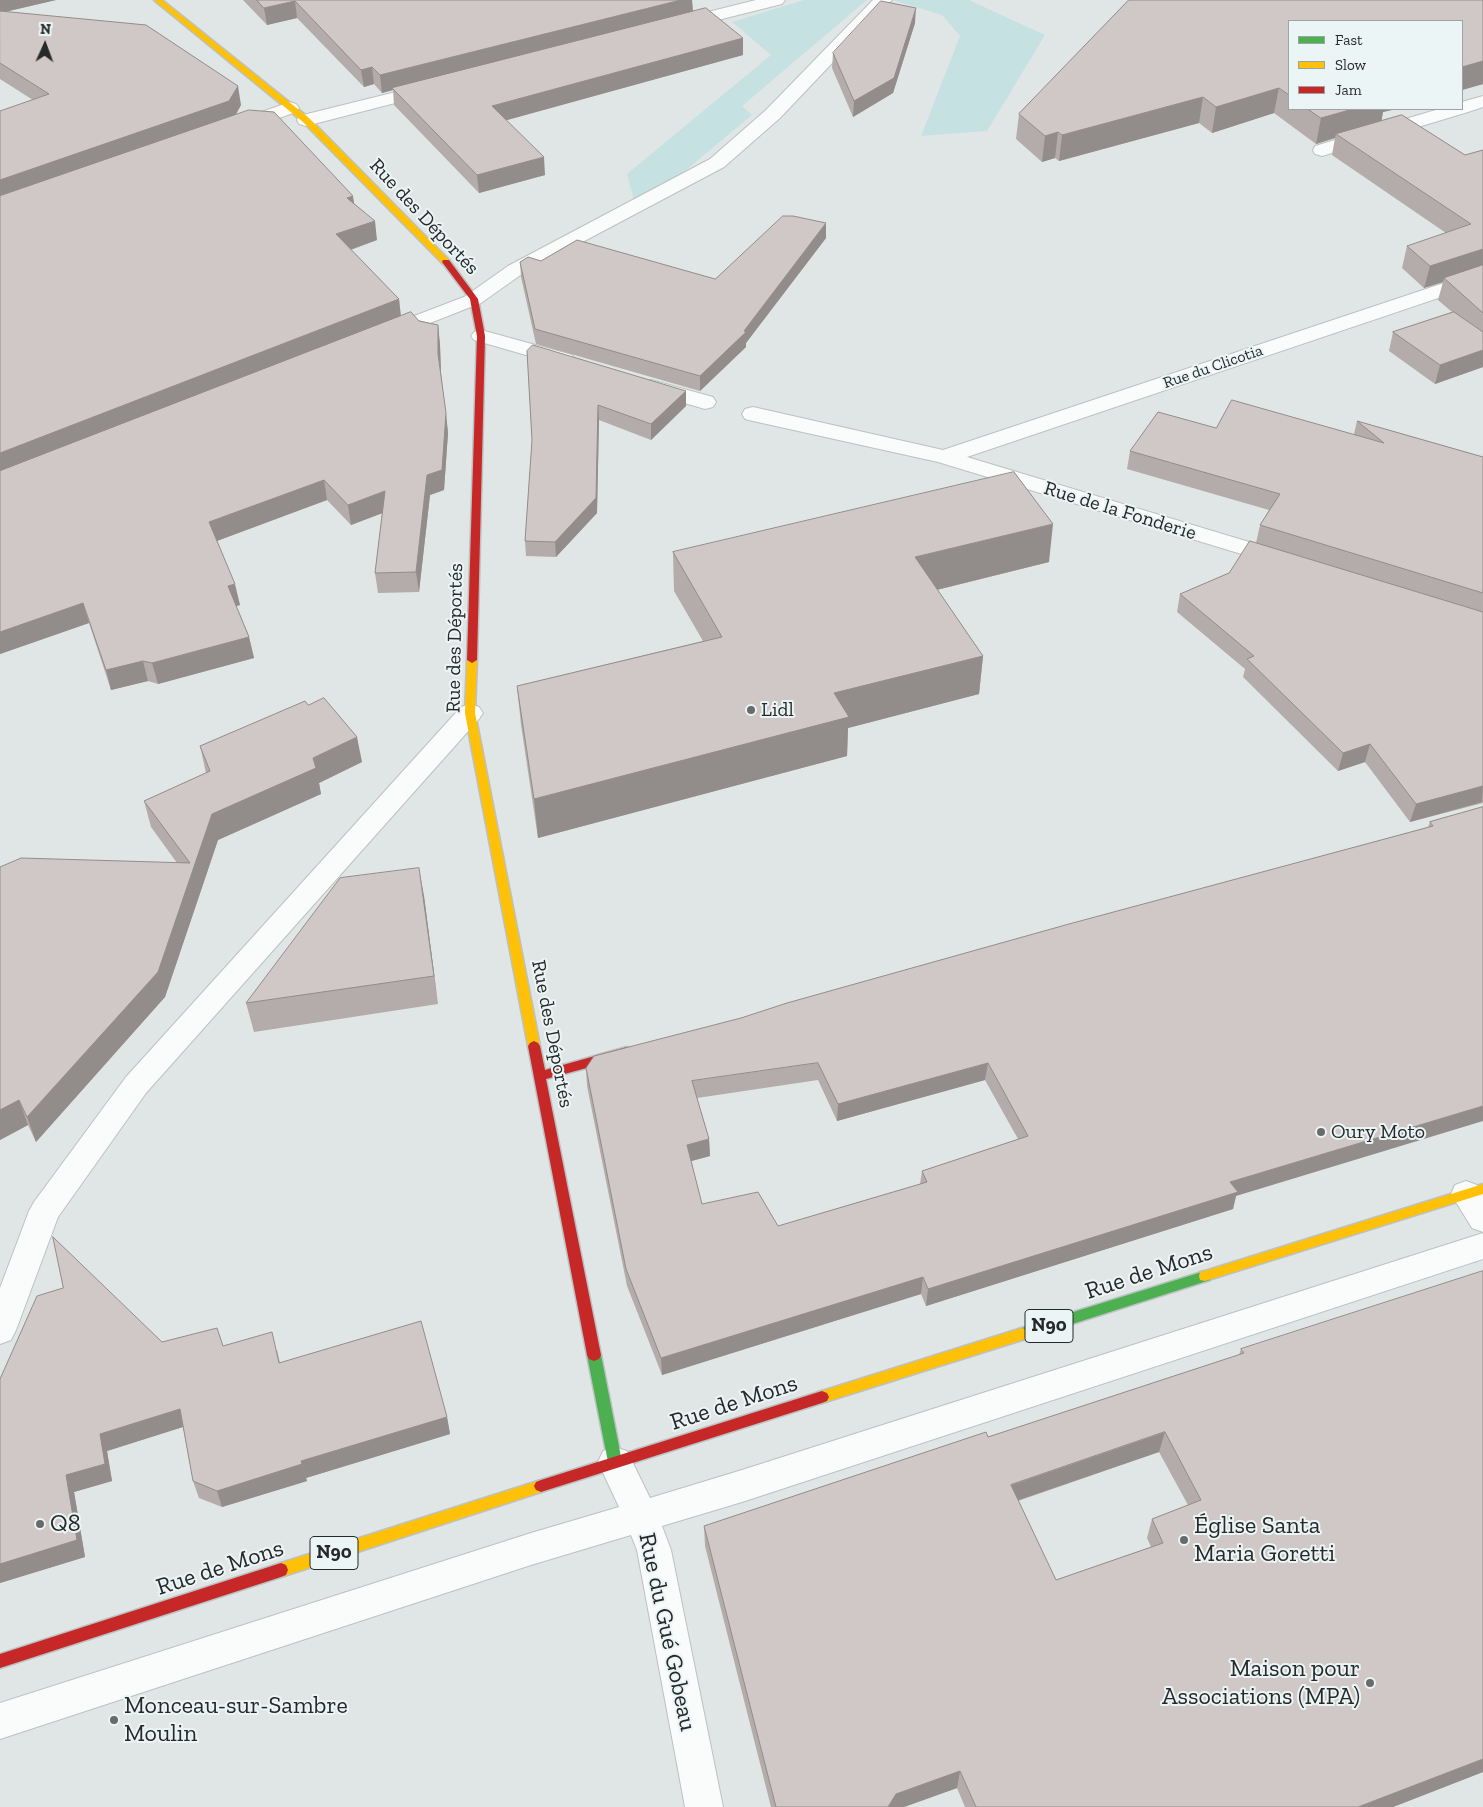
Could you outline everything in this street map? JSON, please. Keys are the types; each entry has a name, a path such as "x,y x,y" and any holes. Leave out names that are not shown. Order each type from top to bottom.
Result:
{"street":[{"name":"Rue des Déportés","path":"158,0 306,120 456,273 474,299 481,336 470,713 542,1075 615,1462"},
{"path":"661,29 776,0"},
{"path":"362,343 474,299 515,270 717,163 773,114 883,0"},
{"path":"306,120 441,86"},
{"path":"1463,108 1483,101"},
{"path":"224,131 290,108"},
{"path":"1322,150 1455,110"},
{"name":"Rue du Clicotia","path":"944,457 1482,277"},
{"path":"481,336 584,366"},
{"path":"630,380 705,402"},
{"name":"Rue de la Fonderie","path":"753,414 944,457 1298,565"},
{"path":"0,1330 45,1212 136,1085 470,713"},
{"path":"542,1075 637,1049"},
{"path":"1474,1191 1483,1219"},
{"name":"Rue de Mons","path":"0,1661 615,1462 1474,1191"},
{"path":"0,1721 530,1549 742,1486 1483,1246"},
{"name":"Rue du Gué Gobeau","path":"615,1462 641,1516 654,1550 704,1807"}],"shaded area":[{"path":"804,0 867,0 742,106 752,115 674,180 634,200 627,174 771,55 732,22"},
{"path":"892,0 969,0 1045,35 987,131 921,136 960,36 942,15"}],"building":[{"path":"257,0 681,0 380,75 372,67 361,70 295,1 264,8"},
{"path":"1129,0 1483,0 1483,61 1463,67 1463,20 1288,20 1288,94 1279,88 1216,107 1203,97 1062,135 1058,132 1045,136 1019,114"},
{"path":"881,1 916,8 894,78 854,101 833,53"},
{"path":"706,8 743,38 492,106 544,157 477,175 392,88"},
{"path":"0,11 146,25 238,86 229,101 0,180 0,111 49,94 0,63"},
{"path":"249,110 274,112 353,196 347,198 375,221 336,234 399,299 0,453 0,196"},
{"path":"1309,110 1349,110 1321,118"},
{"path":"1402,115 1465,155 1483,150 1483,249 1430,266 1407,246 1471,224 1336,134"},
{"path":"783,216 793,216 826,223 744,331 746,332 700,376 535,329 520,262 528,257 541,261 577,240 715,279"},
{"path":"1483,265 1483,313 1444,278"},
{"path":"411,312 419,321 438,325 438,354 446,413 442,470 427,475 416,572 375,573 385,491 348,505 324,480 209,522 235,584 228,586 249,637 152,663 143,661 106,670 83,603 0,632 0,471"},
{"path":"1454,312 1483,332 1483,350 1440,365 1393,332"},
{"path":"533,345 686,391 651,424 598,405 596,498 555,542 525,541 532,440 527,351"},
{"path":"1232,400 1384,443 1357,421 1483,457 1483,593 1260,525 1280,494 1130,451 1158,412 1216,428"},
{"path":"1014,472 1053,524 915,557 983,656 834,693 849,717 534,799 517,686 722,637 673,552"},
{"path":"1250,541 1483,612 1483,786 1416,804 1370,744 1343,753 1247,659 1254,656 1180,594 1229,573"},
{"path":"324,698 357,737 313,758 316,768 212,814 158,972 27,1117 19,1100 0,1110 0,867 21,858 190,863 144,801 210,771 200,746 305,701 308,705"},
{"path":"1483,807 1483,1106 1230,1182 1238,1192 928,1289 923,1277 661,1358 626,1269 586,1068 594,1056 741,1018 787,1003 1069,924 1433,826 1430,822","holes":["818,1063 838,1104 988,1063 1028,1136 922,1171 927,1182 778,1226 758,1192 702,1204 687,1145 709,1139 692,1081"]},
{"path":"419,868 434,976 246,1003 340,878"},
{"path":"53,1237 162,1342 217,1328 223,1346 272,1332 279,1363 421,1321 447,1417 301,1461 302,1464 217,1491 193,1481 180,1409 100,1434 105,1464 66,1475 77,1540 0,1564 0,1379 37,1296 63,1288"},
{"path":"1483,1271 1483,1759 1358,1807 976,1807 960,1771 896,1794 888,1807 776,1807 704,1526 986,1432 988,1437 1244,1353 1241,1349","holes":["1165,1432 1201,1500 1152,1519 1163,1543 1056,1580 1011,1485"]}],"traffic: fast":[{"path":"1022,1334 1205,1276"},
{"path":"594,1355 615,1462"}],"traffic: slow":[{"path":"158,0 306,120 446,262"},
{"path":"472,660 470,713 534,1046"},
{"path":"1205,1276 1483,1189"},
{"path":"822,1397 1022,1334"},
{"path":"281,1570 541,1486"}],"traffic: jam":[{"path":"446,262 474,299 481,336 472,660"},
{"path":"534,1046 594,1355"},
{"path":"542,1075 627,1052"},
{"path":"541,1486 822,1397"},
{"path":"0,1661 281,1570"}],"place":[{"name":"Lidl","path":"751,710"},
{"name":"Oury Moto","path":"1321,1132"},
{"name":"Q8","path":"40,1524"},
{"name":"Église Santa Maria Goretti","path":"1184,1540"},
{"name":"Maison pour Associations (MPA)","path":"1370,1683"},
{"name":"Monceau-sur-Sambre Moulin","path":"114,1720"}]}
